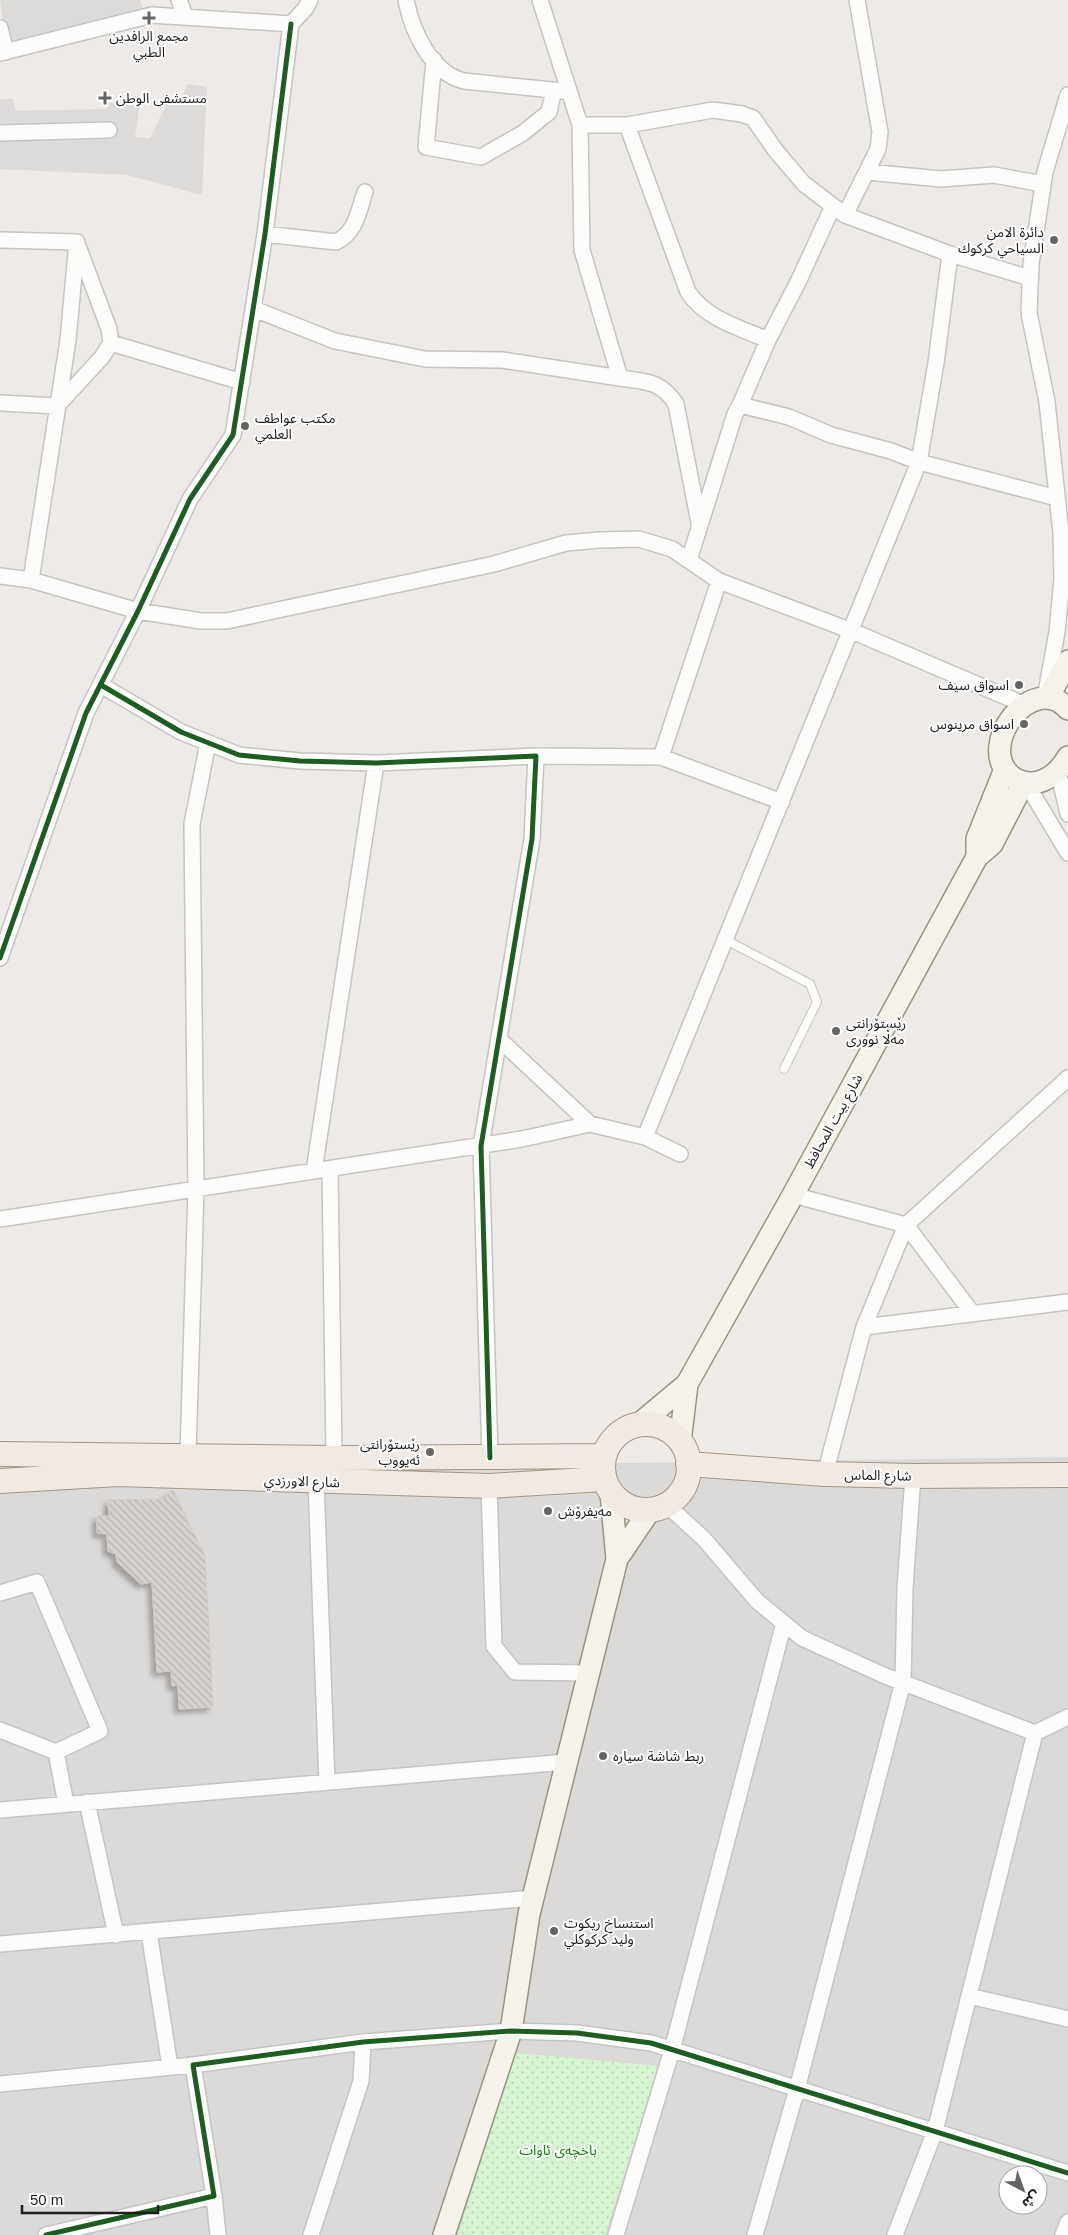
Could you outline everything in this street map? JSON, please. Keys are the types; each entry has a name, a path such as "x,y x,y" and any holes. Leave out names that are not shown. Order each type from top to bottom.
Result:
{"main road":[{"name":"شارع بيت المحافظ","path":"977,857 977,839 1005,769 1001,755 1002,739 1010,720 1053,703 1068,661"},
{"path":"1005,769 1012,777 1025,782 1041,781 1063,764"},
{"name":"شارع بيت المحافظ","path":"638,1425 687,1384 793,1195 977,857 992,844 1025,782"},
{"name":"شارع بيت المحافظ","path":"680,1442 687,1384"},
{"path":"444,2235 511,2031 532,1898 617,1559 606,1476 616,1436 638,1425 661,1427 672,1433 680,1442 688,1464 686,1483 675,1499 658,1507 617,1559"},
{"name":"شارع الاورزدي","path":"0,1454 490,1458 606,1476"},
{"name":"شارع الماس","path":"688,1464 825,1474 913,1476 1068,1475"},
{"name":"شارع الاورزدي","path":"0,1481 118,1474 489,1486 606,1476"},
{"path":"606,1476 624,1505 658,1507"}],"street":[{"path":"180,0 185,16"},
{"path":"0,958 86,713 138,611 190,499 233,435 265,234 291,24 305,9 310,0"},
{"path":"406,0 412,23 434,60 451,77 464,81 562,91"},
{"path":"540,0 562,91 580,125 582,250 620,378"},
{"path":"688,560 740,405 768,340 799,280 839,211 867,172 878,149 880,132 857,0"},
{"path":"0,28 3,53 152,15 291,24"},
{"path":"434,60 426,147 481,157 523,133 549,112 562,91"},
{"path":"0,576 31,580 138,611 201,621 227,621 494,564 566,544 599,540 639,539 672,548 719,581 1053,703 1062,579 1061,533 1047,402 1029,313 1030,278 1043,184 1068,95"},
{"path":"580,125 627,125 713,110 742,114 753,118 776,151 804,184 839,211 950,254 1030,278"},
{"path":"627,125 688,292 696,304 707,314 768,340"},
{"path":"0,133 109,130"},
{"path":"867,172 941,179 994,175 1043,184"},
{"path":"265,234 336,242 345,238 354,226 365,192"},
{"path":"0,240 77,242"},
{"path":"0,403 57,406 102,358 111,343 109,329 77,242"},
{"path":"31,580 68,340 77,242"},
{"path":"645,1136 852,631 919,462 936,363 950,254"},
{"path":"254,309 335,341 426,359 502,360 656,383 664,388 676,404 700,525"},
{"path":"111,343 242,382"},
{"path":"740,405 789,417 831,435 891,451 919,462 1057,498"},
{"path":"661,757 719,581"},
{"path":"100,685 181,732 239,755 300,761 376,763 536,756 661,757 782,802"},
{"path":"188,1455 196,1188 192,824 208,743"},
{"path":"490,1458 481,1146 532,839 536,756"},
{"path":"314,1172 376,763"},
{"path":"1063,764 1068,814"},
{"path":"1025,782 1068,853"},
{"path":"498,1039 590,1124"},
{"path":"825,1474 864,1327 906,1225 1068,1078"},
{"path":"0,1219 481,1146 590,1124 645,1136 680,1154"},
{"path":"330,1169 334,1458"},
{"path":"793,1195 906,1225 973,1314"},
{"path":"864,1327 1068,1302"},
{"path":"755,2235 797,2089 903,1682 905,1588 913,1476"},
{"path":"316,1481 327,1782"},
{"path":"489,1486 494,1646 515,1672 588,1673"},
{"path":"658,1507 704,1539 757,1601 802,1638 903,1682 1035,1733 1068,1717"},
{"path":"0,1593 37,1582 100,1731 56,1752 0,1730"},
{"path":"616,2235 672,2050 784,1623"},
{"path":"895,2235 935,2131 1035,1733"},
{"path":"56,1752 66,1804"},
{"path":"0,1810 566,1762"},
{"path":"87,1802 116,1934"},
{"path":"0,1944 532,1898"},
{"path":"149,1932 170,2067"},
{"path":"969,1996 1068,2019"},
{"path":"0,2084 192,2065 362,2042 511,2031 577,2033 651,2043 1068,2173"},
{"path":"311,2235 361,2080 362,2042"},
{"path":"192,2065 214,2196 218,2235"},
{"path":"46,2235 214,2196"},
{"path":"1064,2235 1068,2222"}],"lane":[{"path":"726,940 810,984 815,993 817,1002 784,1068"}],"shaded area":[{"path":"0,0 140,0 146,15 7,46"},
{"path":"188,84 207,87 202,195 127,175 0,169 0,99 13,99 16,111 106,109 108,103 140,104 135,137 150,138 168,101 180,100"},
{"path":"1068,1457 1068,2235 0,2235 0,1465 635,1463"}],"green space":[{"name":"باخچەی ئاوات","path":"516,2053 658,2066 605,2235 458,2235"}],"building":[{"path":"173,1490 205,1556 213,1707 179,1709 178,1685 172,1686 171,1671 157,1672 152,1582 141,1584 117,1562 116,1554 108,1551 107,1534 97,1533 97,1516 109,1516 108,1500 163,1499"}],"cycle path":[{"path":"0,958 86,713 138,611 190,499 233,435 265,234 291,24"},
{"path":"101,685 181,732 239,755 300,761 376,763 536,756 532,839 481,1146 490,1458"},
{"path":"46,2235 214,2196 193,2065 363,2042 511,2031 577,2033 651,2043 1068,2173"}],"place":[{"name":"مجمع الرافدين الطبي","path":"149,18"},
{"name":"مستشفى الوطن","path":"105,98"},
{"name":"دائرة الامن السياحي كركوك","path":"1054,240"},
{"name":"مكتب عواطف العلمي","path":"245,426"},
{"name":"اسواق سيف","path":"1019,685"},
{"name":"اسواق مرينوس","path":"1024,724"},
{"name":"رێستۆرانتی مەڵا نووری","path":"836,1031"},
{"name":"رێستۆرانتی ئەیووب","path":"430,1452"},
{"name":"مەیفرۆش","path":"548,1511"},
{"name":"ربط شاشة سياره","path":"603,1756"},
{"name":"استنساخ ريكوت وليد كركوكلي","path":"554,1931"}]}
